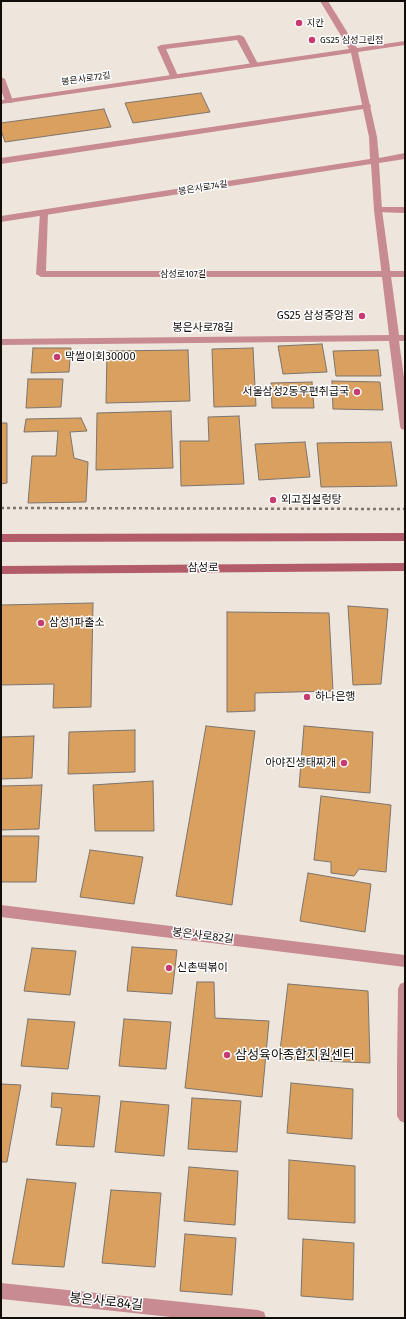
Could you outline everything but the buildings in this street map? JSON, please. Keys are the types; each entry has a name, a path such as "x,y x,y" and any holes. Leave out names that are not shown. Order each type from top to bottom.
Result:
{"main road":[{"path":"1,538 405,537"},
{"name":"삼성로","path":"1,570 405,567"}],"street":[{"path":"324,1 354,50 373,137 378,210 405,426"},
{"path":"174,76 162,47 240,37 254,64"},
{"name":"봉은사로72길","path":"5,102 254,64 405,43"},
{"path":"1,79 5,102"},
{"path":"1,161 366,106"},
{"name":"봉은사로74길","path":"1,219 405,156"},
{"path":"378,210 405,210"},
{"name":"삼성로107길","path":"44,213 41,274 405,274"},
{"name":"봉은사로78길","path":"1,342 405,338"},
{"name":"봉은사로82길","path":"1,911 405,961"},
{"path":"405,989 405,1116"},
{"name":"봉은사로84길","path":"1,1291 258,1318"}],"path":[{"path":"1,508 405,509"}],"place":[{"name":"지칸","path":"299,23"},
{"name":"GS25 삼성그린점","path":"312,40"},
{"name":"GS25 삼성중앙점","path":"362,316"},
{"name":"막썰이회30000","path":"57,357"},
{"name":"서울삼성2동우편취급국","path":"357,392"},
{"name":"외고집설렁탕","path":"273,500"},
{"name":"삼성1파출소","path":"41,623"},
{"name":"하나은행","path":"307,697"},
{"name":"아야진생태찌개","path":"344,763"},
{"name":"신촌떡볶이","path":"169,968"},
{"name":"삼성육아종합지원센터","path":"227,1055"}]}
